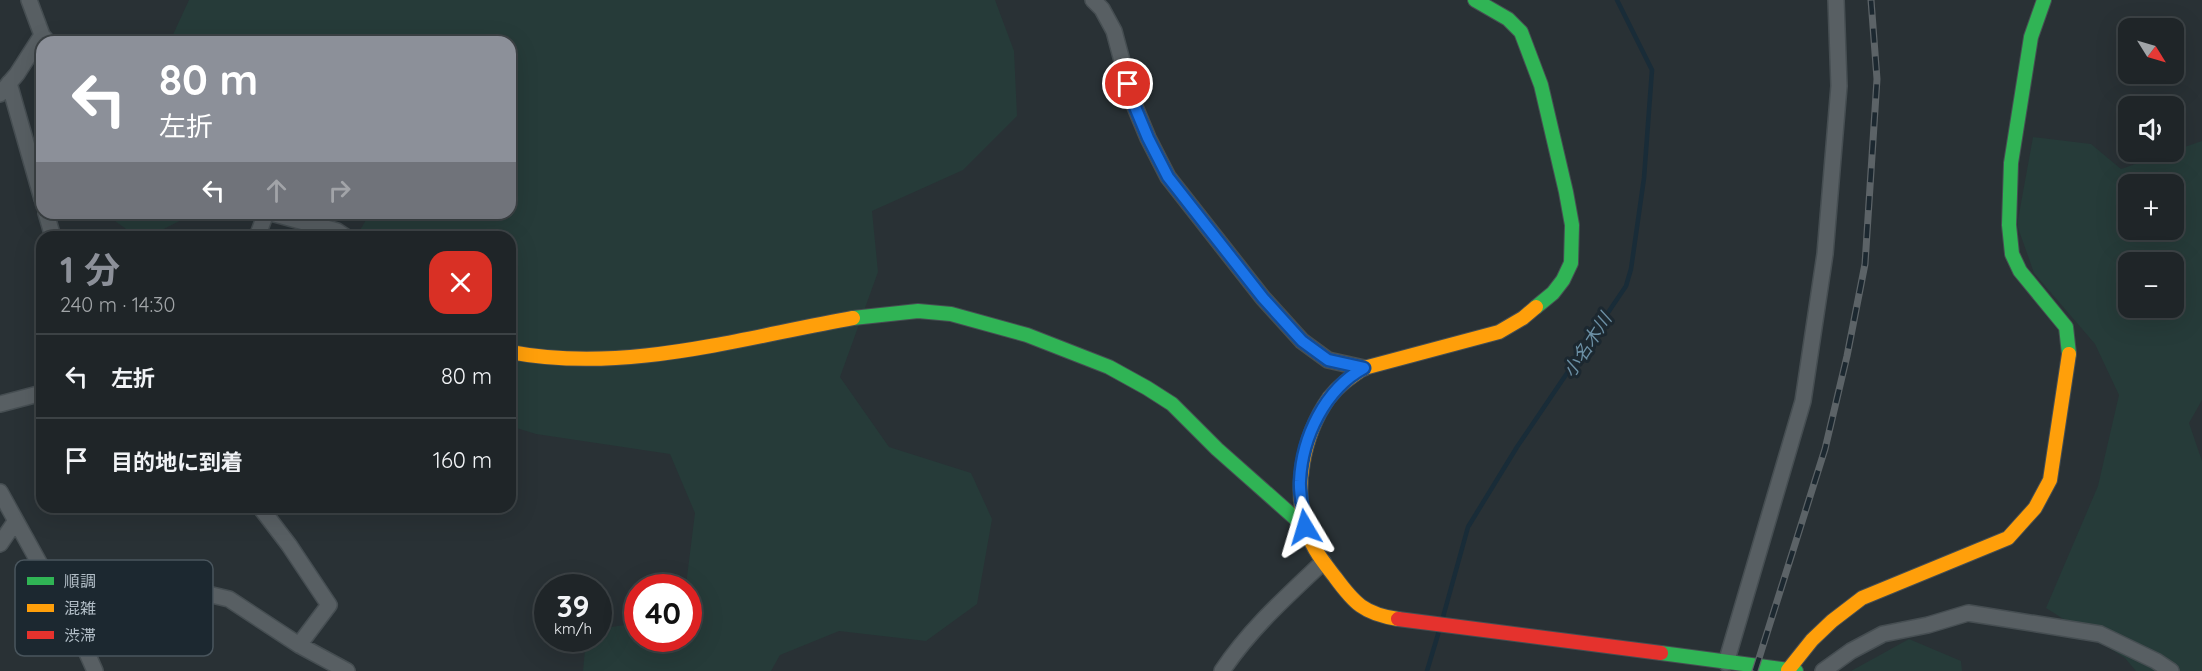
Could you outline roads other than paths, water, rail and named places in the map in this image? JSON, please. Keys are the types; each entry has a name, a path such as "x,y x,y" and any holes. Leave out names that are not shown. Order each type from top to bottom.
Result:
{"street":[{"path":"29,0 45,36"},
{"path":"1093,0 1102,9 1114,31 1133,102 1168,177 1263,298 1302,341 1328,360 1364,368"},
{"path":"1474,0 1508,19 1521,32 1541,85 1572,225 1571,263 1563,280 1553,293 1523,318 1499,332 1364,368 1350,375 1330,396 1314,423 1305,450 1300,482 1305,527 1323,562 1360,607 1392,618 1792,671 1812,640 1862,598 2008,538 2035,508 2050,480 2069,353 2066,327 2020,271 2012,254 2008,225 2011,164 2031,37 2044,0"},
{"path":"1726,663 1803,401 1825,254 1839,86 1836,0"},
{"path":"36,50 5,88 36,181"},
{"path":"294,219 337,231"},
{"path":"516,353 560,361 624,357 691,348 856,318 920,311 969,318 1046,341 1134,380 1166,400 1188,418 1214,447 1305,527"},
{"path":"0,404 36,395"},
{"path":"0,492 37,560"},
{"path":"265,513 329,605 299,645"},
{"path":"0,544 15,522"},
{"path":"1222,671 1233,654 1271,609 1323,562"},
{"path":"213,595 229,599 299,645 347,671"},
{"path":"1822,671 1851,651 1883,634 1928,625 1968,613 2100,634 2156,661 2171,671"},
{"path":"88,656 95,671"}],"waterway":[{"name":"小名木川","path":"1443,617 1468,527 1517,447 1626,286 1631,269 1644,178 1652,70 1617,0"},
{"name":"小名木川","path":"1427,671 1439,631"}],"railway":[{"path":"1755,671 1825,449 1847,356 1865,264 1877,79 1871,0"}]}
